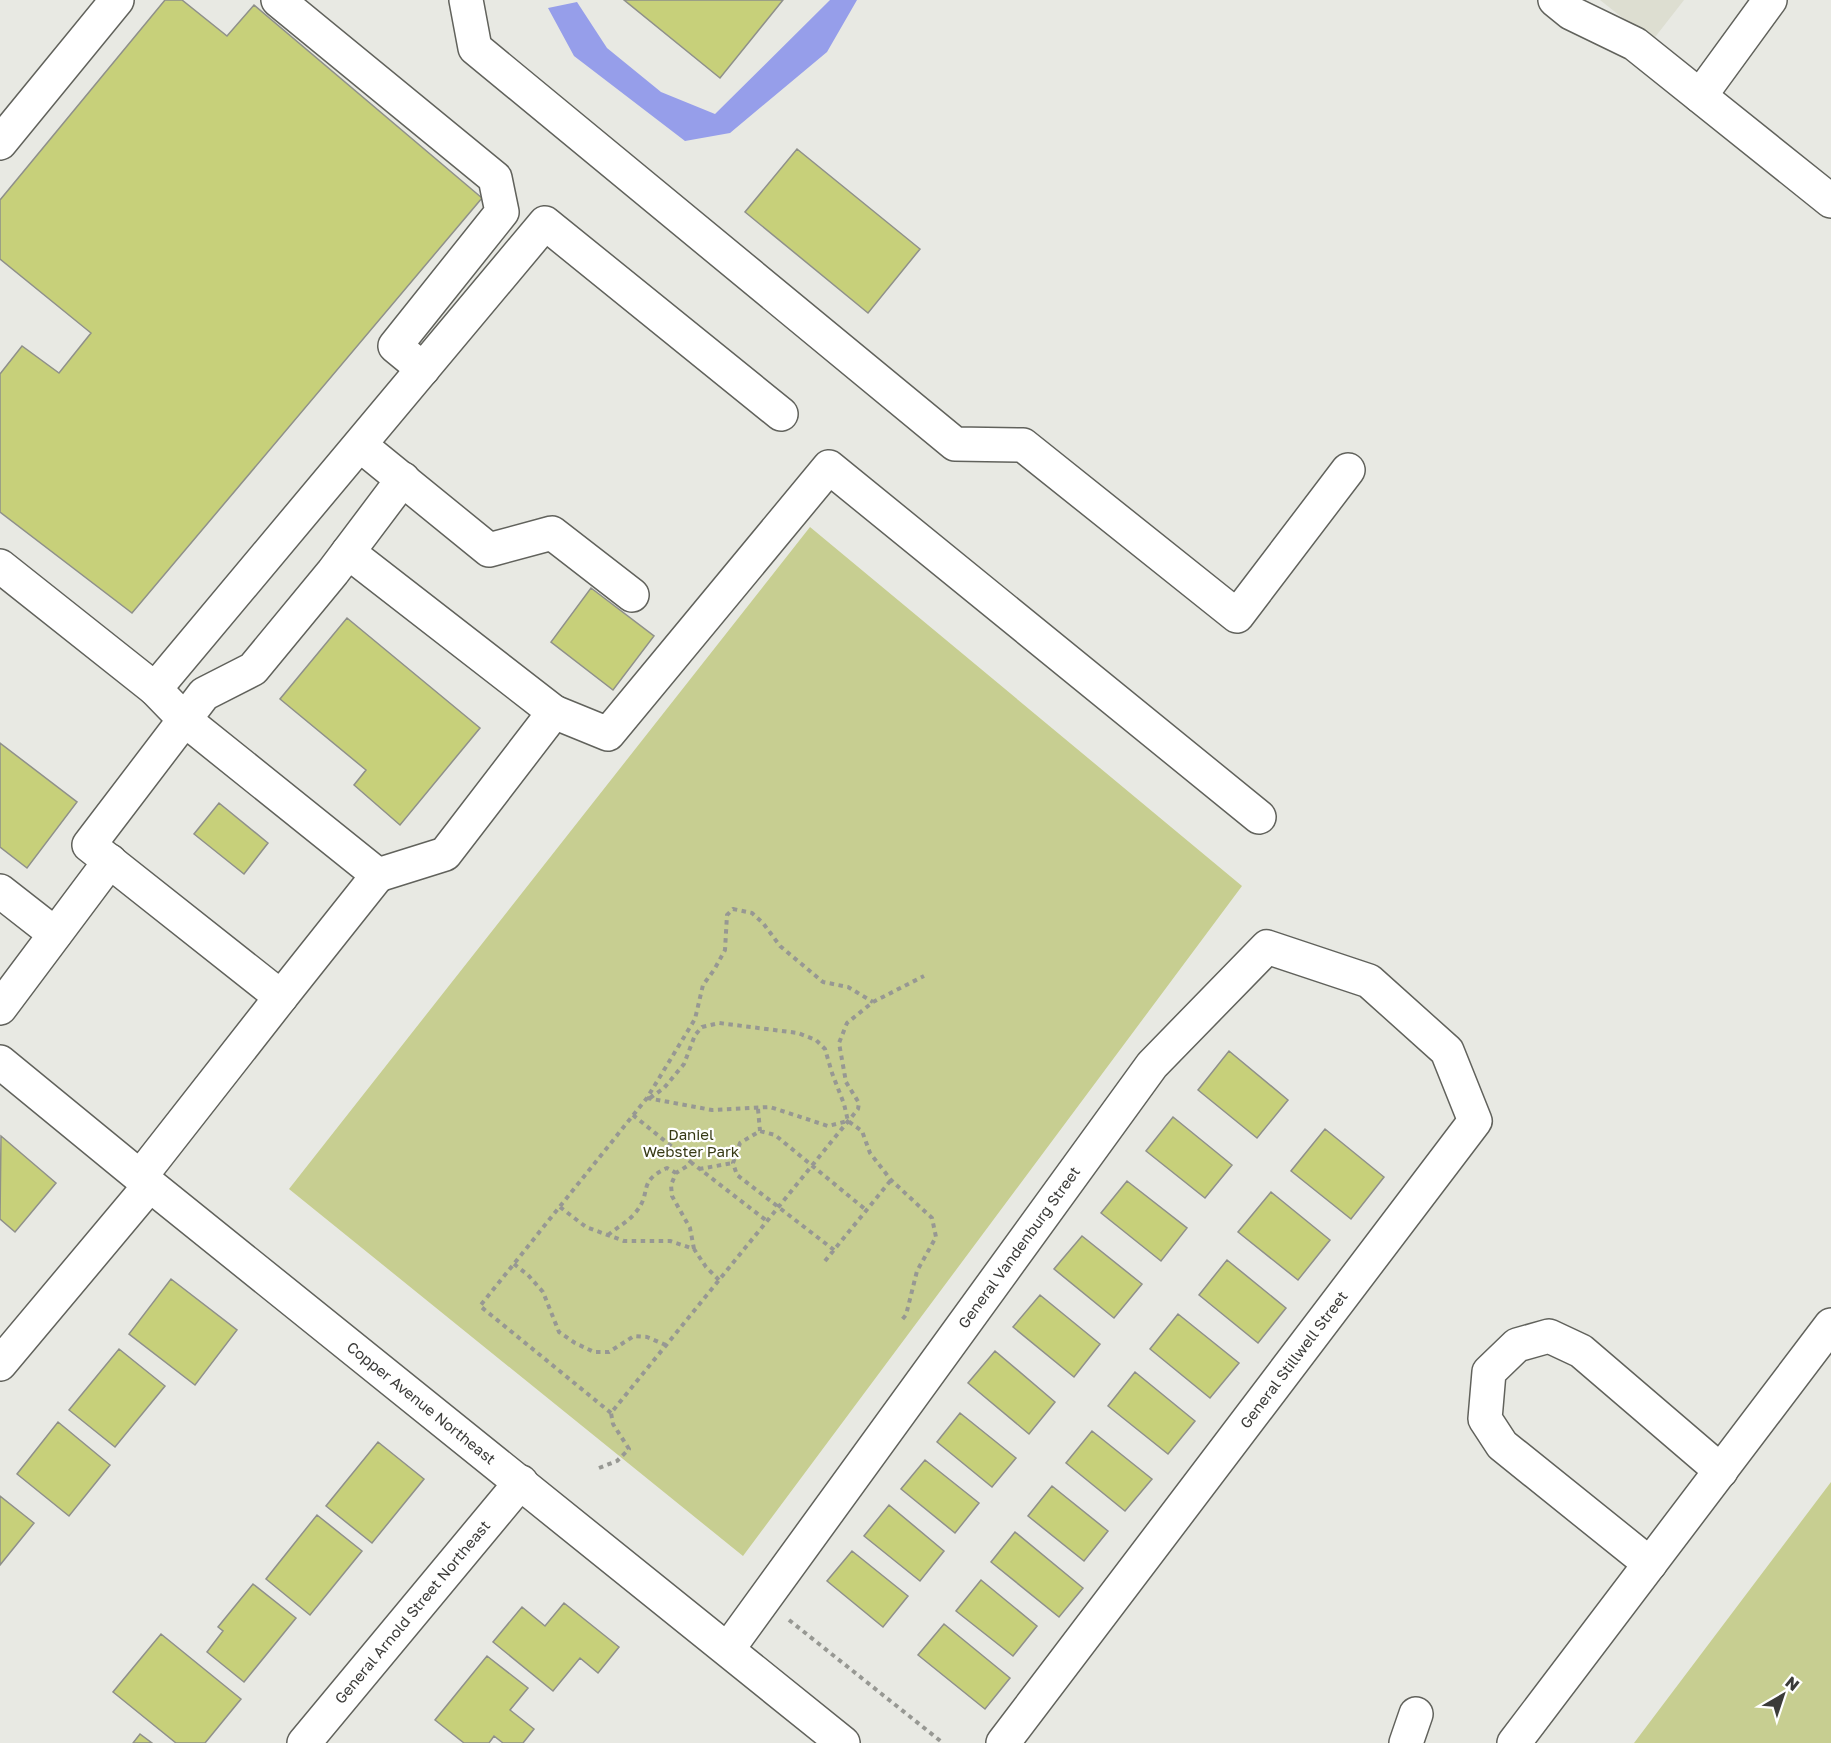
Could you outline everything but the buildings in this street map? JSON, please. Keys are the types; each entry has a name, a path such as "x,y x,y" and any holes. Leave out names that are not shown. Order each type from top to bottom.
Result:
{"street":[{"path":"0,143 117,0"},
{"path":"278,0 495,178 502,212 395,346 423,369"},
{"path":"466,0 476,48 955,444 1023,444 1237,616 1348,470"},
{"path":"1555,0 1570,13 1635,44 1831,201"},
{"path":"1700,96 1770,0"},
{"path":"155,689 545,223 781,414"},
{"path":"360,445 489,550 552,533 632,595"},
{"path":"348,552 554,712 608,734 829,467 1259,817"},
{"path":"281,997 89,845 204,694 253,669 348,552 403,479"},
{"path":"0,566 155,689 185,720 378,875"},
{"path":"0,1364 145,1181 281,997 378,875 445,854 554,712"},
{"path":"0,1008 110,861"},
{"path":"0,891 55,934"},
{"name":"General Vandenburg Street","path":"728,1649 1152,1065 1267,947 1369,981"},
{"name":"General Stillwell Street","path":"1004,1743 1475,1121 1447,1051 1369,981"},
{"name":"Copper Avenue Northeast","path":"0,1062 843,1743"},
{"path":"1514,1743 1831,1325"},
{"path":"1650,1564 1502,1445 1485,1419 1489,1372 1516,1345 1550,1336 1581,1351 1721,1471"},
{"name":"General Arnold Street Northeast","path":"304,1743 521,1482"}],"path":[{"path":"599,1468 617,1461 629,1449 613,1424 611,1413 480,1306 648,1098 695,1019 702,985 725,950 727,915 733,909 752,913 763,922 780,946 823,982 848,987 873,1002"},
{"path":"611,1413 858,1109 859,1103 846,1082 839,1043 847,1023 873,1002 924,976"},
{"path":"648,1098 664,1088 684,1064 695,1035 702,1027 718,1023 798,1033 816,1040 825,1049 848,1121 862,1131 870,1153 891,1180 932,1218 936,1237 917,1271 906,1315 900,1322"},
{"path":"648,1098 712,1110 770,1107 828,1126 848,1121"},
{"path":"758,1108 760,1131"},
{"path":"633,1116 767,1221"},
{"path":"834,1250 737,1175 733,1163 740,1143 760,1131 775,1135 866,1210"},
{"path":"692,1163 676,1173 671,1185 672,1196 690,1228 694,1249 706,1267 719,1280"},
{"path":"699,1168 733,1163"},
{"path":"608,1235 634,1214 644,1200 647,1183 654,1174 667,1168 676,1173"},
{"path":"825,1261 891,1180"},
{"path":"560,1207 586,1227 608,1235 624,1240 670,1241 694,1249"},
{"path":"514,1264 528,1275 543,1292 559,1332 574,1343 594,1352 609,1352 634,1336 647,1337 666,1345"},
{"path":"787,1618 943,1743"}],"shaded area":[{"path":"1600,0 1684,0 1652,41"}],"green space":[{"name":"Daniel Webster Park","path":"810,527 1242,886 743,1556 289,1189"},
{"path":"1831,1482 1831,1743 1634,1743"}],"water":[{"path":"830,0 857,0 827,52 730,133 685,141 574,56 548,8 577,2 607,48 661,92 715,114"}]}
